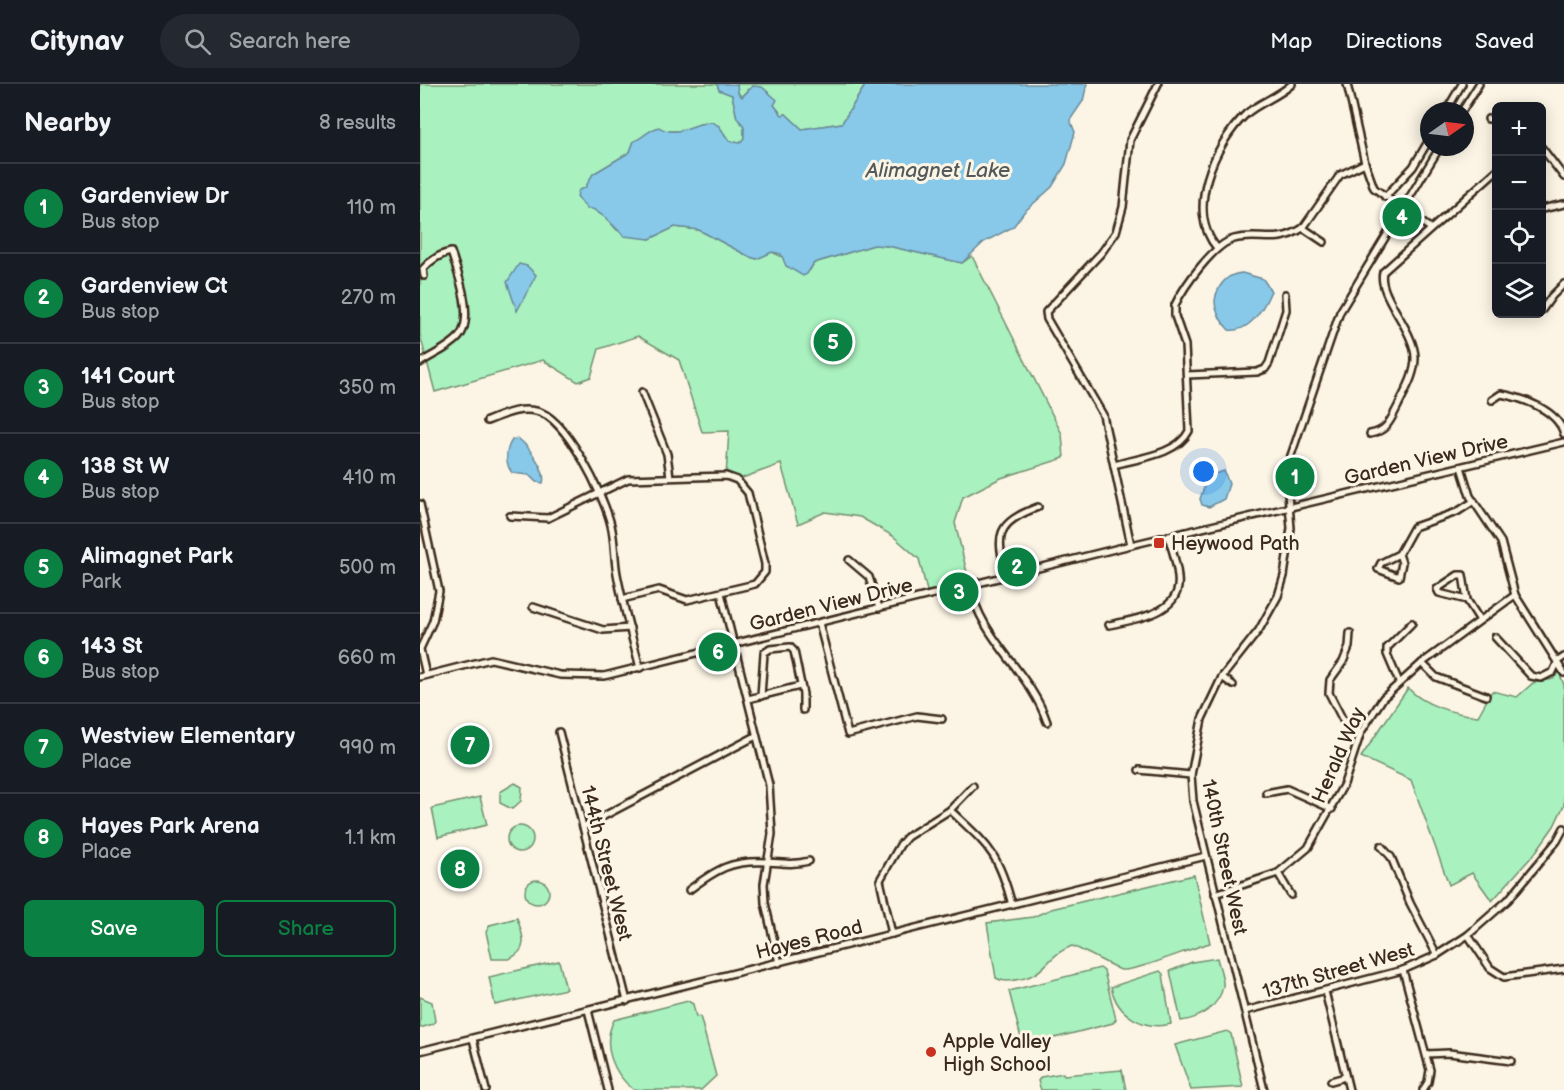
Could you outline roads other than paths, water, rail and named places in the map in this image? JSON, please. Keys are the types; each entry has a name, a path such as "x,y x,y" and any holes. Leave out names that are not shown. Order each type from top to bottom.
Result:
{"street":[{"path":"1131,545 1103,415 1047,319 1046,312 1102,252 1116,232 1123,207 1130,140 1158,84"},
{"path":"1216,248 1206,231 1202,203 1206,182 1218,153 1245,115 1278,96 1292,84"},
{"path":"1347,84 1365,164 1374,188 1430,228"},
{"path":"1451,102 1462,84"},
{"path":"1468,102 1479,84"},
{"path":"1488,119 1492,119"},
{"path":"1546,153 1564,177"},
{"path":"1385,197 1413,167 1420,155"},
{"name":"140th Street West","path":"1264,1090 1206,856 1191,775 1202,718 1222,677 1259,630 1278,596 1289,552 1291,528 1286,470 1340,312 1435,156"},
{"path":"1114,465 1173,448 1186,439 1191,423 1185,345 1175,316 1175,305 1216,248 1236,238 1273,240 1303,228 1340,175 1365,164"},
{"path":"1370,434 1381,432 1388,426 1410,380 1415,360 1411,338 1384,285 1383,272 1492,175"},
{"path":"1546,208 1564,204"},
{"path":"1303,228 1324,242"},
{"path":"420,363 445,349 460,335 466,321 462,292 451,252 440,254 429,262 423,269 424,276"},
{"path":"1546,304 1564,284"},
{"path":"1187,375 1257,372 1265,369 1286,310 1284,294"},
{"path":"642,392 667,454 670,477"},
{"path":"1492,400 1501,394 1533,404 1558,420 1564,434"},
{"path":"487,422 522,410 537,411 552,417 567,432 598,493 612,527 622,599 640,668"},
{"name":"Garden View Drive","path":"423,676 491,659 580,677 604,676 1131,545 1564,442"},
{"path":"1461,467 1474,501 1501,542 1515,595 1564,674"},
{"path":"510,516 548,518 628,479 726,476 737,480 748,493 765,572 755,584 687,600 659,590 622,599"},
{"path":"1400,554 1402,563 1399,577 1378,569 1381,563 1400,554 1414,527 1457,512 1474,501"},
{"path":"420,504 439,591 433,621 420,649 423,676"},
{"path":"1006,576 1001,558 1000,532 1005,524 1021,513 1038,507"},
{"path":"1109,625 1155,615 1173,599 1179,587 1179,577 1168,536"},
{"path":"849,560 869,577 879,608"},
{"path":"1467,600 1440,593 1437,590 1458,575 1462,575 1467,600 1479,619"},
{"path":"970,585 982,623 1033,690 1047,722"},
{"path":"721,592 772,808 772,834 764,884 765,903 779,963"},
{"name":"Herald Way","path":"1215,894 1278,873 1308,848 1332,810 1344,784 1361,732 1383,698 1422,663 1479,619 1515,595"},
{"path":"533,607 603,630 630,628"},
{"path":"819,623 848,734 917,716 942,719"},
{"path":"1399,682 1387,654 1387,648 1412,623"},
{"path":"1350,633 1349,647 1343,662 1330,680 1329,693 1347,728 1361,732"},
{"path":"1495,637 1531,676 1541,678 1553,672 1558,661 1564,657"},
{"path":"760,696 761,659 764,653 770,649 790,647 794,651 803,694 803,710"},
{"path":"1422,663 1436,677 1485,696"},
{"path":"1222,677 1233,684"},
{"path":"748,699 800,686"},
{"name":"144th Street West","path":"559,732 627,1001"},
{"path":"583,827 756,736"},
{"path":"1139,771 1191,775"},
{"path":"892,934 880,880 907,837 950,810 973,786"},
{"path":"1266,793 1287,789 1332,810"},
{"path":"950,810 996,856 1003,871 1012,905"},
{"name":"137th Street West","path":"1245,1011 1403,970 1437,955 1468,935 1508,900 1557,841 1564,828"},
{"path":"1557,841 1564,844"},
{"path":"1381,846 1391,857 1410,903 1437,955"},
{"name":"Hayes Road","path":"420,1051 1206,856"},
{"path":"689,890 725,865 768,862 794,865 809,861"},
{"path":"1278,873 1291,895"},
{"path":"1468,935 1490,968 1504,976 1564,969"},
{"path":"1403,970 1430,1070 1423,1090"},
{"path":"1324,991 1349,1090"},
{"path":"588,1010 608,1090"},
{"path":"473,1039 486,1090"},
{"path":"1426,1054 1458,1054 1511,1061"},
{"path":"1331,1081 1345,1077"}],"water":[{"name":"Alimagnet Lake","path":"717,84 737,84 738,93 742,97 753,86 762,87 777,100 774,105 782,115 786,114 802,129 842,123 866,84 1087,84 1083,101 1070,120 1075,132 1066,164 1052,187 1024,212 1013,227 984,242 962,263 888,246 874,245 814,263 803,276 786,266 781,254 772,252 757,259 750,257 699,230 675,227 650,239 624,236 606,218 593,209 587,209 577,196 579,190 585,188 593,174 630,152 634,141 659,127 678,131 712,122 719,126 729,141 740,143 744,138 744,126 737,118 732,95 719,90"},
{"path":"519,264 527,266 536,275 517,311 507,282"},
{"path":"1242,273 1263,279 1271,291 1250,323 1237,330 1229,330 1220,318 1215,300 1220,287 1229,277"},
{"path":"519,439 540,466 544,478 543,483 536,482 529,475 512,473 507,461 508,448 512,440"},
{"path":"1224,471 1229,484 1224,499 1209,507 1202,505 1200,499 1208,476"}],"place":[{"name":"138 St W","path":"1402,217"},
{"name":"Alimagnet Park","path":"833,342"},
{"name":"Gardenview Dr","path":"1295,477"},
{"name":"Heywood Path","path":"1159,543"},
{"name":"Gardenview Ct","path":"1017,567"},
{"name":"141 Court","path":"959,592"},
{"name":"143 St","path":"718,652"},
{"name":"Westview Elementary","path":"470,745"},
{"name":"Hayes Park Arena","path":"460,869"},
{"name":"Apple Valley High School","path":"931,1052"}]}
